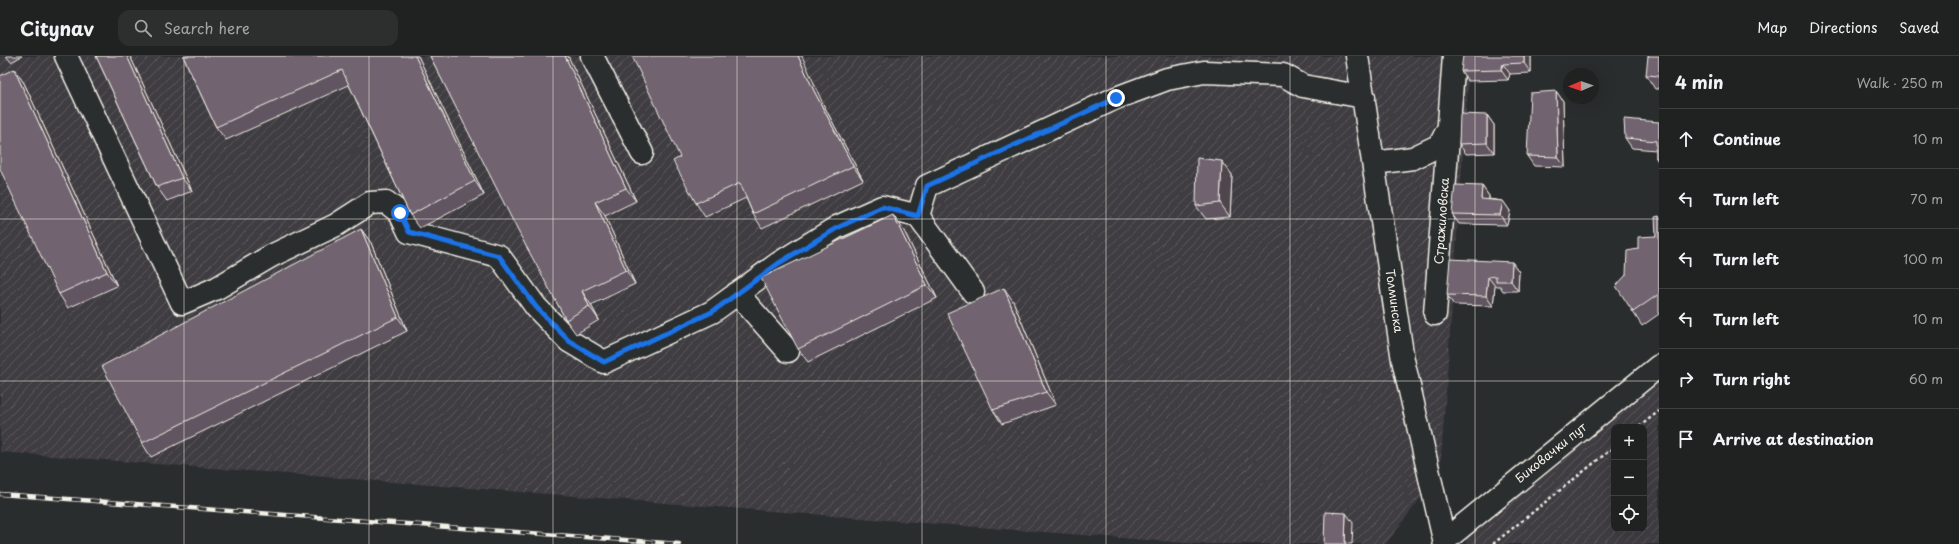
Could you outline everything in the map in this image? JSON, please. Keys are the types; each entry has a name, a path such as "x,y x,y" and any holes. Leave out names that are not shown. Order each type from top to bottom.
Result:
{"street":[{"path":"66,56 182,303 217,288 270,256 336,224 370,203 386,202 400,213 409,232 499,256 536,307 569,341 604,362 712,312 779,263 837,228 882,207 918,216 934,241 973,292"},
{"path":"592,56 642,153"},
{"name":"Толминска","path":"1357,56 1403,360 1444,542"},
{"name":"Стражиловска","path":"1435,314 1454,56"},
{"path":"918,216 927,186 1109,101 1167,79 1204,72 1283,74 1303,86 1364,97"},
{"name":"Стражиловска","path":"1374,163 1413,158 1440,145 1449,127"},
{"path":"737,293 788,351"},
{"name":"Биковачки пут","path":"1444,542 1659,366"}],"path":[{"path":"1643,424 1659,411"},
{"path":"1493,544 1611,449"}],"shaded area":[{"path":"0,56 1470,56 1440,472 1386,544 1199,544 0,452"},
{"path":"1659,367 1659,544 1467,544 1461,525"}],"building":[{"path":"96,56 127,56 182,178 157,187"},
{"path":"183,56 415,56 475,181 410,215 342,70 216,127"},
{"path":"430,56 565,56 626,188 595,202 626,270 582,291 589,306 566,320 519,233"},
{"path":"632,56 798,56 814,91 853,166 753,214 740,183 696,203 673,161 680,157"},
{"path":"1463,56 1524,56 1524,63 1503,64 1501,70 1461,71"},
{"path":"1648,56 1659,56 1659,76 1646,75"},
{"path":"14,69 107,272 59,294 0,169 0,76"},
{"path":"1556,91 1558,157 1527,156 1530,93"},
{"path":"1460,114 1487,115 1487,143 1459,144"},
{"path":"1624,119 1659,122 1659,158 1656,158 1656,141 1625,138"},
{"path":"1197,158 1222,161 1220,203 1196,206"},
{"path":"1455,185 1482,186 1481,199 1503,201 1500,215 1452,214"},
{"path":"893,215 927,285 798,349 761,278"},
{"path":"1659,216 1659,294 1633,312 1616,286 1626,275 1627,251 1638,249 1638,237 1656,236 1655,217"},
{"path":"361,229 398,317 142,443 102,366"},
{"path":"1450,259 1512,262 1511,281 1496,281 1496,276 1488,277 1486,296 1447,295"},
{"path":"1004,288 1046,392 993,410 947,313"},
{"path":"1325,512 1346,513 1345,544 1324,544"}],"railway":[{"path":"0,494 679,544"}],"route":[{"path":"400,213 409,232 499,256 536,307 569,341 604,362 712,312 779,263 837,228 882,207 918,216 927,186 1116,98"}]}
